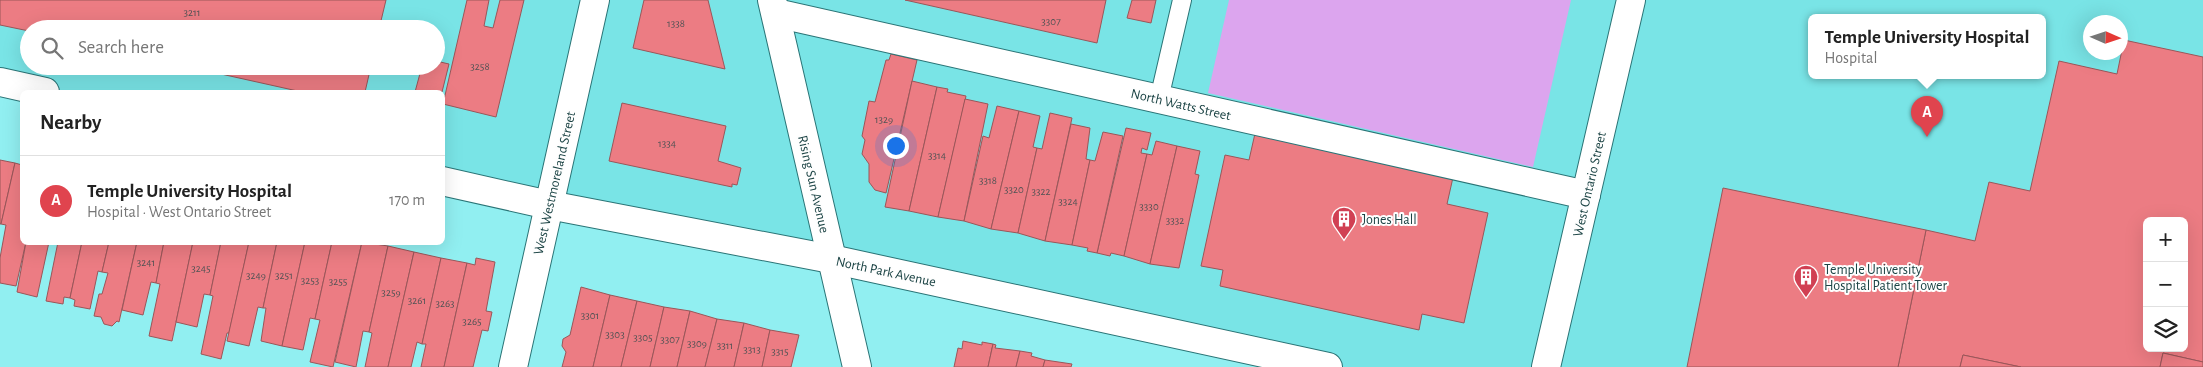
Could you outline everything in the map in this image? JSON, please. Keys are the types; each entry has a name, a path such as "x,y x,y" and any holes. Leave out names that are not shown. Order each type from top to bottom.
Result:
{"street":[{"name":"West Westmoreland Street","path":"513,367 595,0"},
{"name":"West Ontario Street","path":"1546,367 1631,0"},
{"name":"North Watts Street","path":"774,6 1159,99 1586,195"},
{"name":"Rising Sun Avenue","path":"774,6 857,367"},
{"path":"0,82 36,90"},
{"name":"North Park Avenue","path":"445,182 549,205 831,259 1328,367"}],"lane":[{"path":"1159,99 1182,0"}],"shaded area":[{"path":"0,0 2203,0 2203,367 1328,367 445,175 445,90 53,90 0,79"},
{"path":"1229,0 1571,0 1533,167 1208,93"}],"building":[{"path":"0,0 386,0 381,20 20,20 20,29 0,25"},
{"path":"467,0 489,0 484,26 493,28 500,0 524,0 496,117 445,104 445,95"},
{"path":"644,0 708,0 725,69 633,48"},
{"path":"905,0 1106,0 1097,43"},
{"path":"1132,0 1156,0 1151,23 1127,18"},
{"path":"2128,41 2203,57 2203,362 2163,353 2160,367 2021,367 1963,355 1960,367 1898,367 1926,230 1975,241 1989,182 2030,191 2059,61 2117,74 2120,60 2128,60"},
{"path":"891,54 917,60 886,193 875,190 869,182 869,164 862,154 865,140 862,136 869,101 875,102 886,60 889,60"},
{"path":"445,63 449,64 442,90 416,90 420,75 445,75"},
{"path":"226,75 369,75 365,90 293,90"},
{"path":"912,81 937,87 909,211 885,207"},
{"path":"937,87 948,89 947,92 966,96 938,217 909,211"},
{"path":"965,99 988,104 964,221 938,217"},
{"path":"622,103 726,126 718,161 741,168 737,185 732,184 732,187 609,161"},
{"path":"997,106 1019,111 991,229 964,221 983,136 989,138"},
{"path":"1019,111 1040,116 1033,147 1037,148 1018,233 991,229"},
{"path":"1050,113 1072,118 1045,241 1018,233 1037,148 1042,149"},
{"path":"1071,124 1090,128 1086,159 1090,160 1072,245 1045,241"},
{"path":"1126,128 1151,133 1147,150 1142,148 1141,153 1147,154 1124,256 1111,253 1110,256 1097,253"},
{"name":"Jones Hall","path":"1256,129 1454,173 1447,204 1488,213 1464,323 1422,314 1419,330 1220,286 1223,270 1201,266 1225,155 1249,160"},
{"path":"1103,132 1123,136 1097,253 1087,251 1088,248 1072,245 1090,160 1095,161"},
{"path":"1156,141 1177,146 1150,264 1124,256 1147,154 1152,155"},
{"path":"1177,146 1200,151 1195,174 1199,175 1179,268 1150,264"},
{"path":"0,160 15,163 1,224 0,224"},
{"path":"15,163 20,164 20,245 25,245 16,286 0,283 0,258 6,225 1,224"},
{"name":"Temple University Hospital Patient Tower","path":"1723,188 1926,230 1898,367 1687,367"},
{"path":"25,245 48,245 37,297 17,292"},
{"path":"57,245 81,245 70,298 64,297 63,304 46,301"},
{"path":"81,245 108,245 102,272 98,271 90,309 74,306 75,300 70,298"},
{"path":"108,245 136,245 119,322 117,321 112,326 104,324 101,317 94,316 99,294 102,294 108,273 102,272"},
{"path":"136,245 163,245 156,283 151,282 143,315 122,310"},
{"path":"163,245 192,245 172,341 149,336 160,284 156,283"},
{"path":"192,245 220,245 210,295 204,294 197,327 176,322"},
{"path":"220,245 248,245 229,333 227,333 221,359 201,354 213,296 210,295"},
{"path":"248,245 276,245 263,308 258,307 249,346 227,341"},
{"path":"276,245 304,245 282,346 261,341 266,308 263,308"},
{"path":"304,245 331,245 315,319 310,318 303,350 282,346"},
{"path":"331,245 361,245 333,367 310,362 320,320 315,319"},
{"path":"361,245 388,246 369,332 363,331 356,367 335,362"},
{"path":"388,246 414,252 388,367 365,367 372,333 369,332"},
{"path":"414,252 441,258 422,344 417,342 411,367 388,367"},
{"path":"441,258 467,263 444,367 421,367 426,344 422,344"},
{"path":"476,258 495,262 486,311 492,312 488,331 482,330 473,367 444,367 467,263 475,265"},
{"path":"581,287 610,295 593,367 562,367 566,352 562,346 563,339 570,335"},
{"path":"610,295 637,301 621,367 593,367"},
{"path":"637,301 664,307 650,367 621,367"},
{"path":"664,307 690,311 677,367 650,367"},
{"path":"690,311 717,319 705,367 677,367"},
{"path":"717,319 744,323 734,367 705,367"},
{"path":"744,323 770,330 762,367 734,367"},
{"path":"770,330 799,335 791,367 762,367"},
{"path":"963,341 982,345 982,342 993,344 988,367 954,367 958,348 962,349"},
{"path":"993,344 996,345 995,348 1020,351 1016,367 988,367"},
{"path":"1020,351 1032,353 1031,356 1045,360 1043,367 1016,367"},
{"path":"2163,353 2203,362 2203,367 2160,367"},
{"path":"1963,355 2021,367 1960,367"},
{"path":"1045,360 1072,364 1071,367 1043,367"}],"place":[{"name":"Temple University Hospital","path":"1927,137"},
{"name":"Jones Hall","path":"1344,240"},
{"name":"Temple University Hospital Patient Tower","path":"1806,298"}]}
